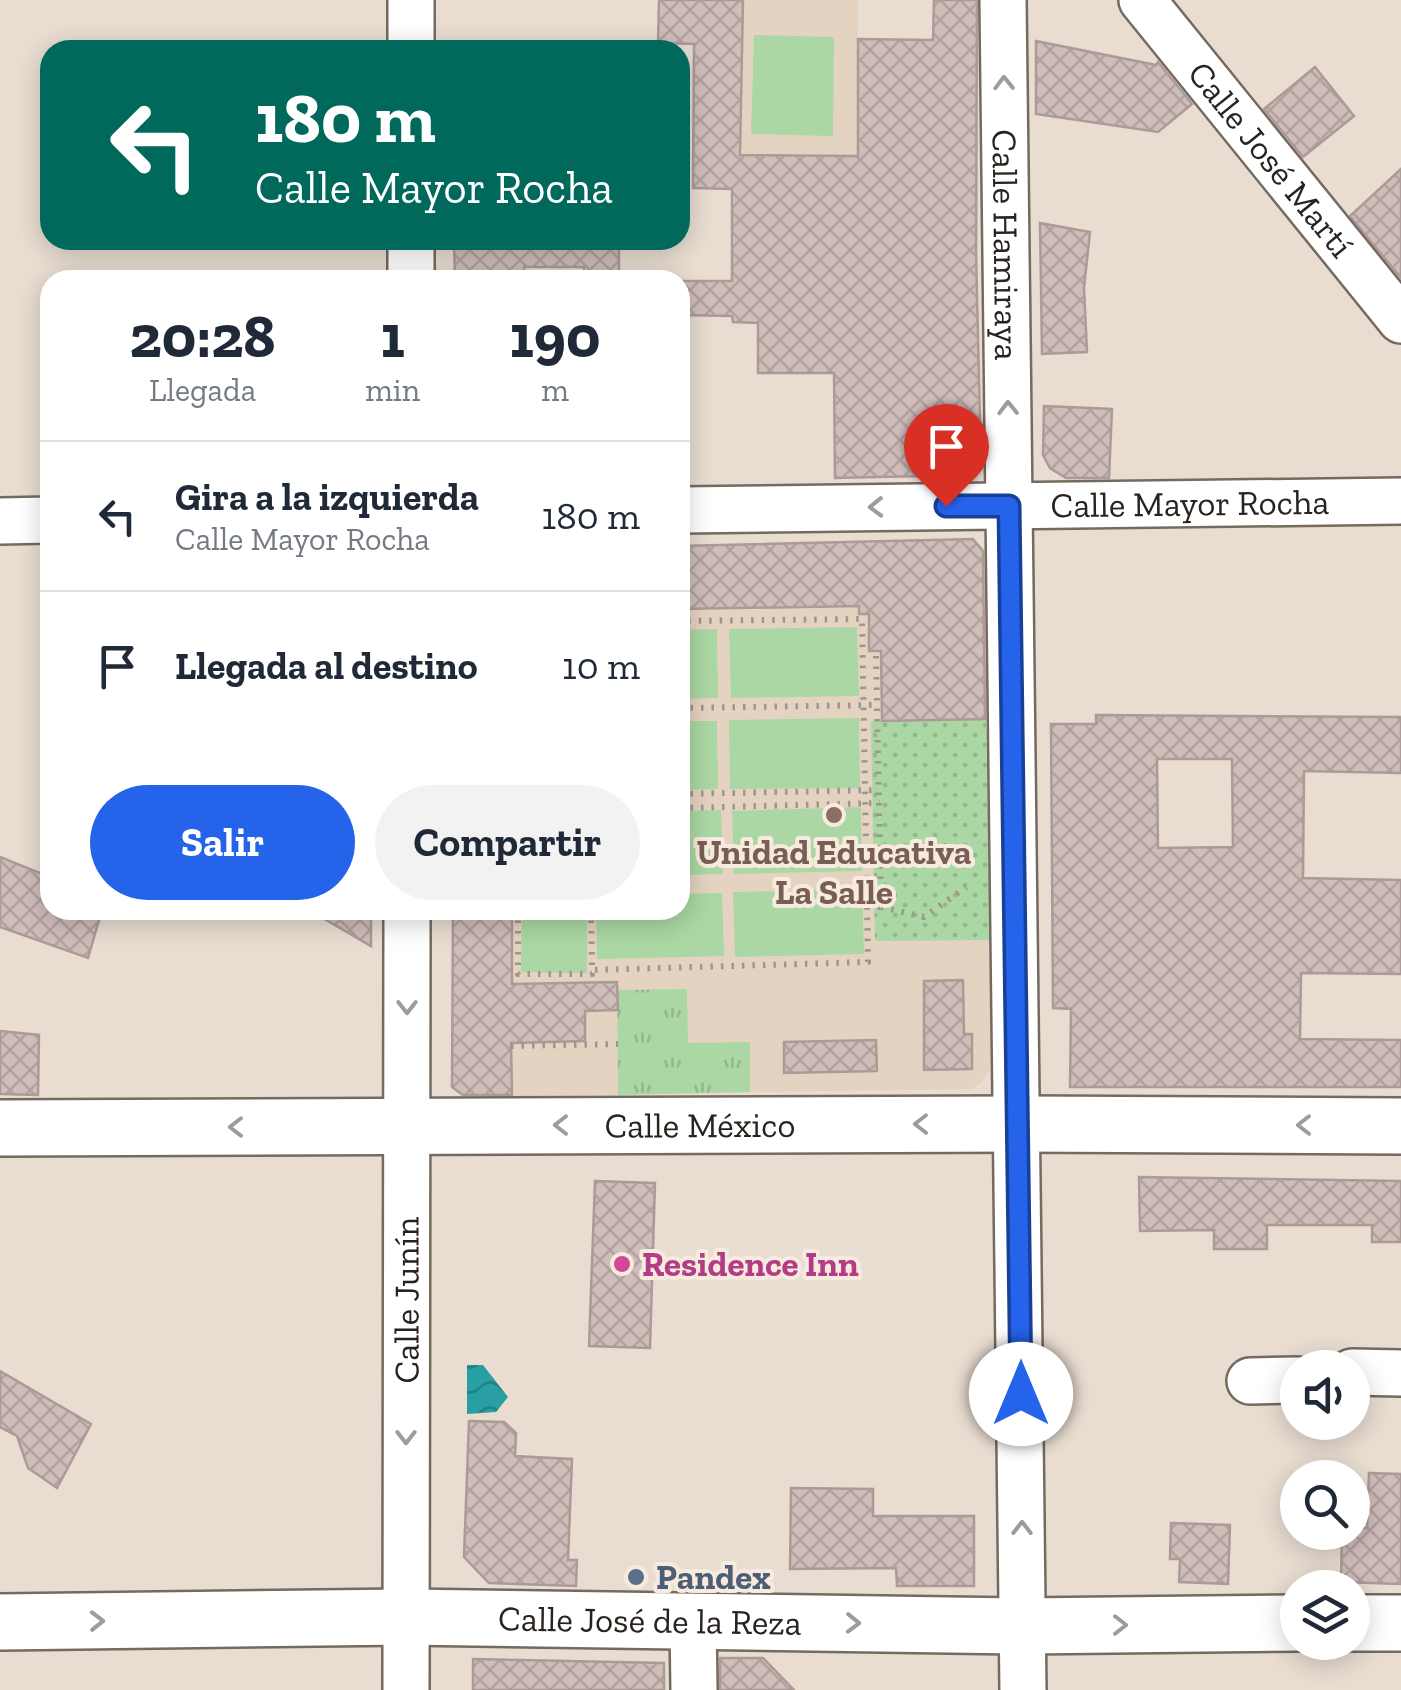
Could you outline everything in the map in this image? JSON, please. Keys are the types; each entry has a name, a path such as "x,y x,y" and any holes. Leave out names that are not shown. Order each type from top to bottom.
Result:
{"main road":[{"name":"Calle México","path":"0,1128 1401,1126"},
{"name":"Calle José de la Reza","path":"0,1622 406,1617 1022,1626 1280,1623"},
{"path":"1370,1623 1401,1622"}],"street":[{"path":"411,0 411,40"},
{"name":"Calle Hamiraya","path":"1003,0 1024,1690"},
{"name":"Calle José Martí","path":"1142,0 1401,320"},
{"name":"Calle Mayor Rocha","path":"690,510 1401,501"},
{"path":"0,521 40,520"},
{"name":"Calle Junín","path":"406,1690 407,920"},
{"path":"1370,1372 1401,1373"},
{"path":"1250,1381 1280,1380"},
{"path":"694,1621 694,1690"}],"path":[{"path":"592,970 868,962 862,619 690,621"},
{"path":"876,656 881,907"},
{"path":"690,708 877,705"},
{"path":"690,794 879,790"},
{"path":"690,808 880,802"},
{"path":"868,907 924,917 966,887"},
{"path":"518,920 518,974 592,974 591,920"},
{"path":"512,1046 618,1044"}],"shaded area":[{"path":"694,0 858,0 858,60 978,61 978,253 732,251 732,189 693,188"},
{"name":"Unidad Educativa La Salle","path":"973,539 984,551 990,1070 971,1089 466,1097 452,1087 453,920 690,920 690,546"}],"green space":[{"path":"754,35 834,37 833,136 751,134"},
{"path":"857,627 859,696 731,698 729,629"},
{"path":"717,629 718,698 690,699 690,630"},
{"path":"859,718 860,788 730,789 729,720"},
{"path":"986,719 990,940 875,941 871,721"},
{"path":"690,721 717,721 718,789 690,790"},
{"path":"861,807 862,871 734,874 732,811"},
{"path":"721,810 723,874 690,875 690,811"},
{"path":"862,890 864,954 735,957 733,892"},
{"path":"722,893 724,956 597,959 596,920 690,920 690,894"},
{"path":"522,920 587,920 587,973 521,972"},
{"path":"687,989 688,1043 750,1042 750,1092 618,1095 617,990"}],"water":[{"path":"467,1365 483,1365 508,1397 496,1412 467,1414"}],"building":[{"path":"659,0 743,0 740,155 858,156 858,39 933,40 934,0 977,0 976,252 981,463 972,475 835,478 834,373 758,373 758,323 733,322 732,316 690,315 690,281 732,281 732,189 693,188 694,44 690,40 658,40"},
{"path":"1036,41 1156,65 1158,62 1192,104 1158,132 1036,114"},
{"path":"1315,67 1354,116 1303,157 1264,109"},
{"path":"1401,169 1401,278 1350,216"},
{"path":"1040,223 1090,232 1084,288 1087,352 1042,354"},
{"path":"454,250 619,250 619,270 455,270"},
{"path":"1044,406 1112,409 1109,478 1066,478 1050,468 1043,455"},
{"path":"973,539 983,551 985,719 882,721 881,651 869,651 869,614 859,614 859,606 690,609 690,546"},
{"path":"1096,715 1401,717 1401,773 1304,771 1303,878 1401,880 1401,974 1301,973 1300,1039 1401,1040 1401,1087 1070,1087 1071,1009 1053,1008 1051,724 1096,724","holes":["1157,759 1232,759 1233,847 1158,848"]},
{"path":"0,857 40,873 40,920 99,920 88,958 0,927"},
{"path":"326,920 371,920 371,946"},
{"path":"453,920 512,920 512,984 617,982 618,1010 585,1011 585,1041 511,1043 512,1095 463,1095 452,1087"},
{"path":"963,980 964,1034 972,1034 972,1069 924,1070 924,981"},
{"path":"0,1031 39,1035 38,1095 0,1094"},
{"path":"876,1040 877,1071 784,1073 784,1042"},
{"path":"1139,1177 1401,1181 1401,1242 1372,1242 1372,1225 1267,1225 1267,1249 1214,1249 1214,1230 1140,1231"},
{"path":"595,1181 655,1183 650,1348 589,1346"},
{"path":"0,1371 91,1424 57,1488 28,1468 17,1436 0,1427"},
{"path":"469,1421 504,1422 516,1433 515,1456 572,1459 568,1560 577,1560 576,1586 489,1583 464,1557"},
{"path":"1370,1473 1401,1474 1401,1584 1370,1583 1370,1570 1341,1570 1342,1550 1370,1550"},
{"path":"791,1488 873,1489 873,1516 974,1516 974,1586 897,1586 896,1568 790,1569"},
{"path":"1171,1523 1230,1525 1228,1584 1179,1582 1180,1559 1170,1559"},
{"path":"720,1658 763,1658 794,1690 720,1690"},
{"path":"473,1659 664,1663 664,1690 473,1690"}],"place":[{"name":"Unidad Educativa La Salle","path":"834,815"},
{"name":"Residence Inn","path":"622,1264"},
{"name":"Pandex","path":"636,1577"}],"route":[{"path":"946,506 1009,506 1021,1394"}]}
